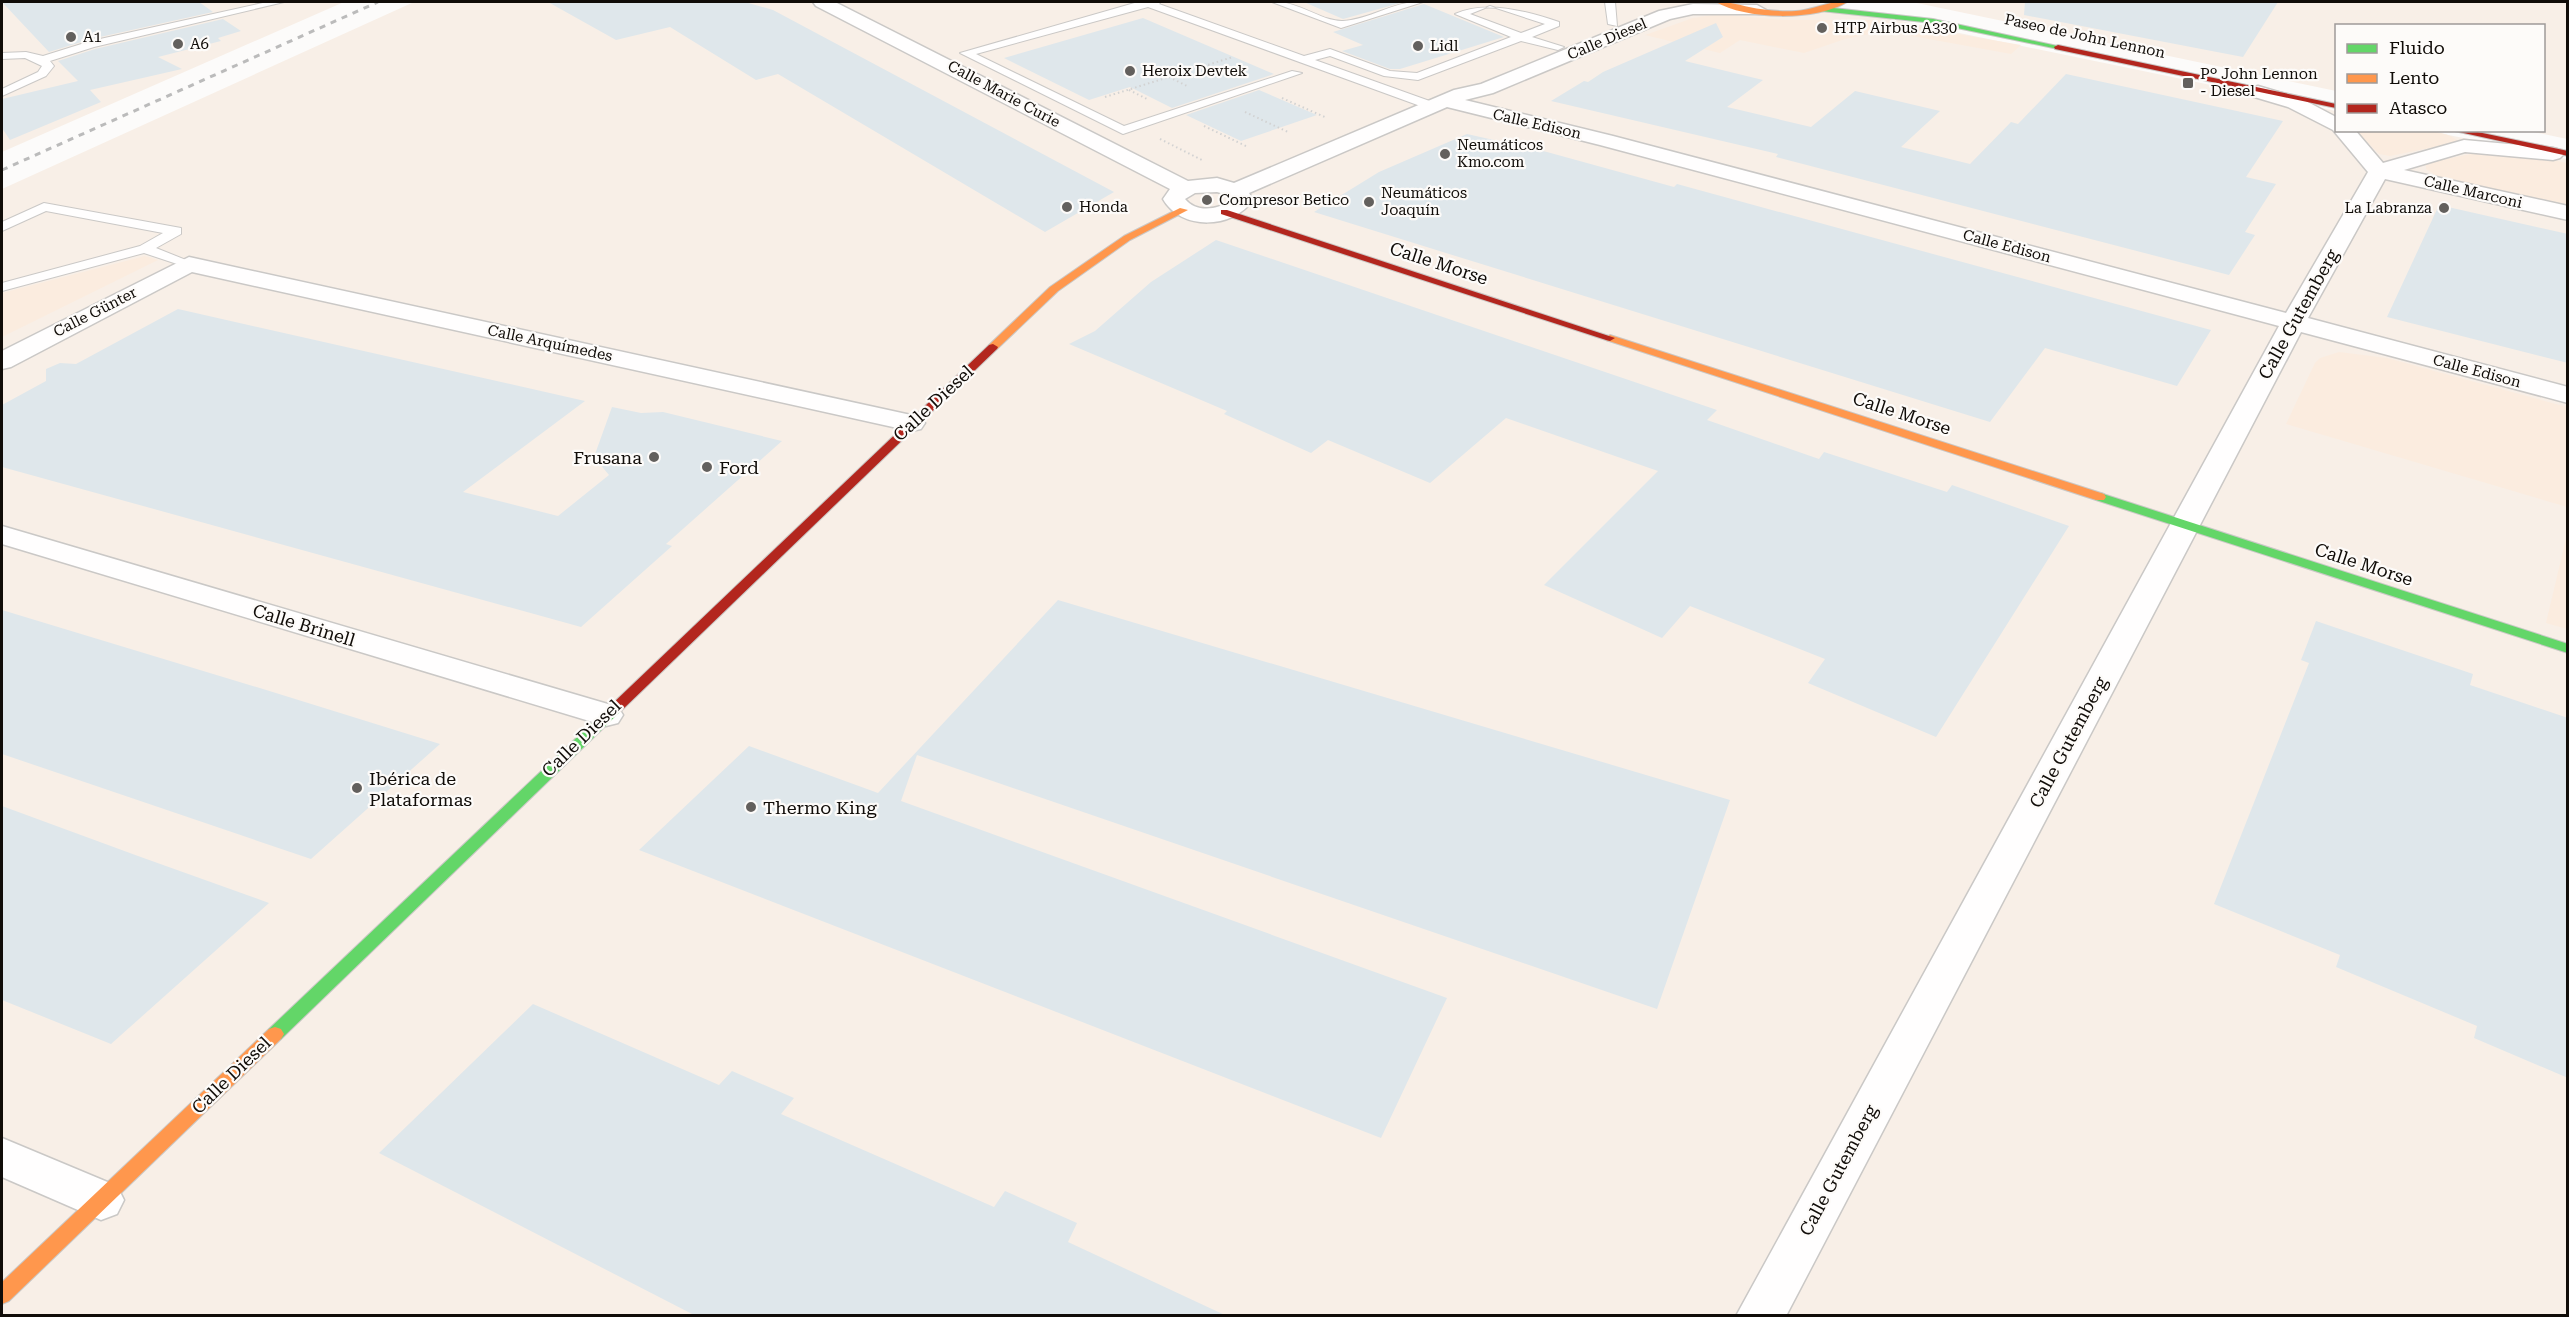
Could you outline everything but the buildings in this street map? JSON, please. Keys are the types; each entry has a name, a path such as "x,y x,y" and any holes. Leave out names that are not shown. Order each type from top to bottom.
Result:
{"main road":[{"path":"1720,2 1757,10 1793,12 1824,9 1843,2"},
{"name":"Paseo de John Lennon","path":"1898,3 2335,96"},
{"name":"Paseo de John Lennon","path":"1824,9 1933,21 2335,106"},
{"path":"2463,132 2568,155"},
{"path":"2512,132 2568,144"},
{"name":"Calle Diesel","path":"2,1294 911,423 1054,289 1184,199"},
{"name":"Calle Morse","path":"1224,212 2568,649"}],"street":[{"name":"Calle Marie Curie","path":"822,2 1184,199"},
{"name":"Calle Diesel","path":"1447,101 1472,85 1612,24 1670,2"},
{"name":"Calle Diesel","path":"1236,190 1447,101 1486,89 1665,15 1693,9 1757,10"},
{"path":"2218,81 2295,103 2335,124"},
{"name":"Calle Edison","path":"1447,101 1606,140 2568,395"},
{"path":"2345,132 2379,171 2413,159 2464,146 2508,148 2568,155"},
{"name":"Calle Gutemberg","path":"1760,1316 2293,322 2379,171"},
{"name":"Calle Marconi","path":"2379,171 2568,213"},
{"path":"1217,185 1236,190 1242,200 1240,205 1224,212 1202,214 1184,199 1217,185"},
{"name":"Calle Arquímedes","path":"189,264 911,423"},
{"name":"Calle Günter","path":"2,361 189,264"},
{"name":"Calle Brinell","path":"2,535 606,715"},
{"path":"2,1157 101,1200"}],"lane":[{"path":"2,56 26,55 44,60 92,44 279,2"},
{"path":"1296,73 1123,130 966,53 1148,2 1303,60 1447,101"},
{"path":"1277,2 1341,25 1419,2"},
{"path":"1610,2 1612,24"},
{"path":"1303,60 1330,52 1388,74 1418,77 1522,38 1555,24 1490,3 1460,14 1522,38 1558,47"},
{"path":"2,93 42,74 48,66 44,60"},
{"path":"2,227 45,207 176,231 145,249 2,287"},
{"path":"145,249 189,264"}],"path":[{"path":"1098,99 1235,56 1224,51"},
{"path":"1188,70 1194,73"},
{"path":"1149,83 1155,86"},
{"path":"1109,95 1116,98"},
{"path":"1135,126 1205,162"}],"shaded area":[{"path":"2,2 344,2 2,152"},
{"path":"414,2 1810,2 2335,111 2335,132 2434,132 2567,159 2567,1315 2,1315 2,189"},
{"path":"1912,2 2567,2 2567,139 2534,132 2545,132 2545,24 2335,24 2335,91"},
{"path":"1719,14 1783,20 1876,20 2021,45 2011,54 1885,31 1845,39 1804,53 1740,40 1720,53 1645,35 1693,18"},
{"path":"2357,132 2438,132 2459,142 2390,156 2379,154"},
{"path":"2486,151 2520,153 2567,163 2567,206 2439,177 2426,169 2426,163"},
{"path":"145,256 158,260 2,337 2,293"},
{"path":"2339,352 2387,358 2567,407 2567,507 2286,424 2315,363 2320,358"},
{"path":"2567,534 2567,629 2546,623"}],"railway":[{"path":"2,170 378,2"}],"traffic: fast":[{"path":"1824,9 1933,21 2058,47"},
{"path":"2100,497 2568,649"},
{"path":"275,1034 615,709"}],"traffic: slow":[{"path":"1720,2 1751,10 1782,13 1813,11 1843,2"},
{"path":"993,347 1054,289 1127,238 1183,210"},
{"path":"1610,338 2100,497"},
{"path":"2,1295 275,1034"}],"traffic: jam":[{"path":"2058,47 2335,106"},
{"path":"2464,132 2568,154"},
{"path":"1224,212 1610,338"},
{"path":"615,709 993,347"}],"place":[{"name":"HTP Airbus A330","path":"1822,28"},
{"name":"A1","path":"71,37"},
{"name":"A6","path":"178,44"},
{"name":"Lidl","path":"1418,46"},
{"name":"Heroix Devtek","path":"1130,71"},
{"name":"Pº John Lennon - Diesel","path":"2188,83"},
{"name":"Neumáticos Kmo.com","path":"1445,154"},
{"name":"Compresor Betico","path":"1207,200"},
{"name":"Neumáticos Joaquín","path":"1369,202"},
{"name":"Honda","path":"1067,207"},
{"name":"La Labranza","path":"2444,208"},
{"name":"Frusana","path":"654,457"},
{"name":"Ford","path":"707,467"},
{"name":"Ibérica de Plataformas","path":"357,788"},
{"name":"Thermo King","path":"751,807"}]}
